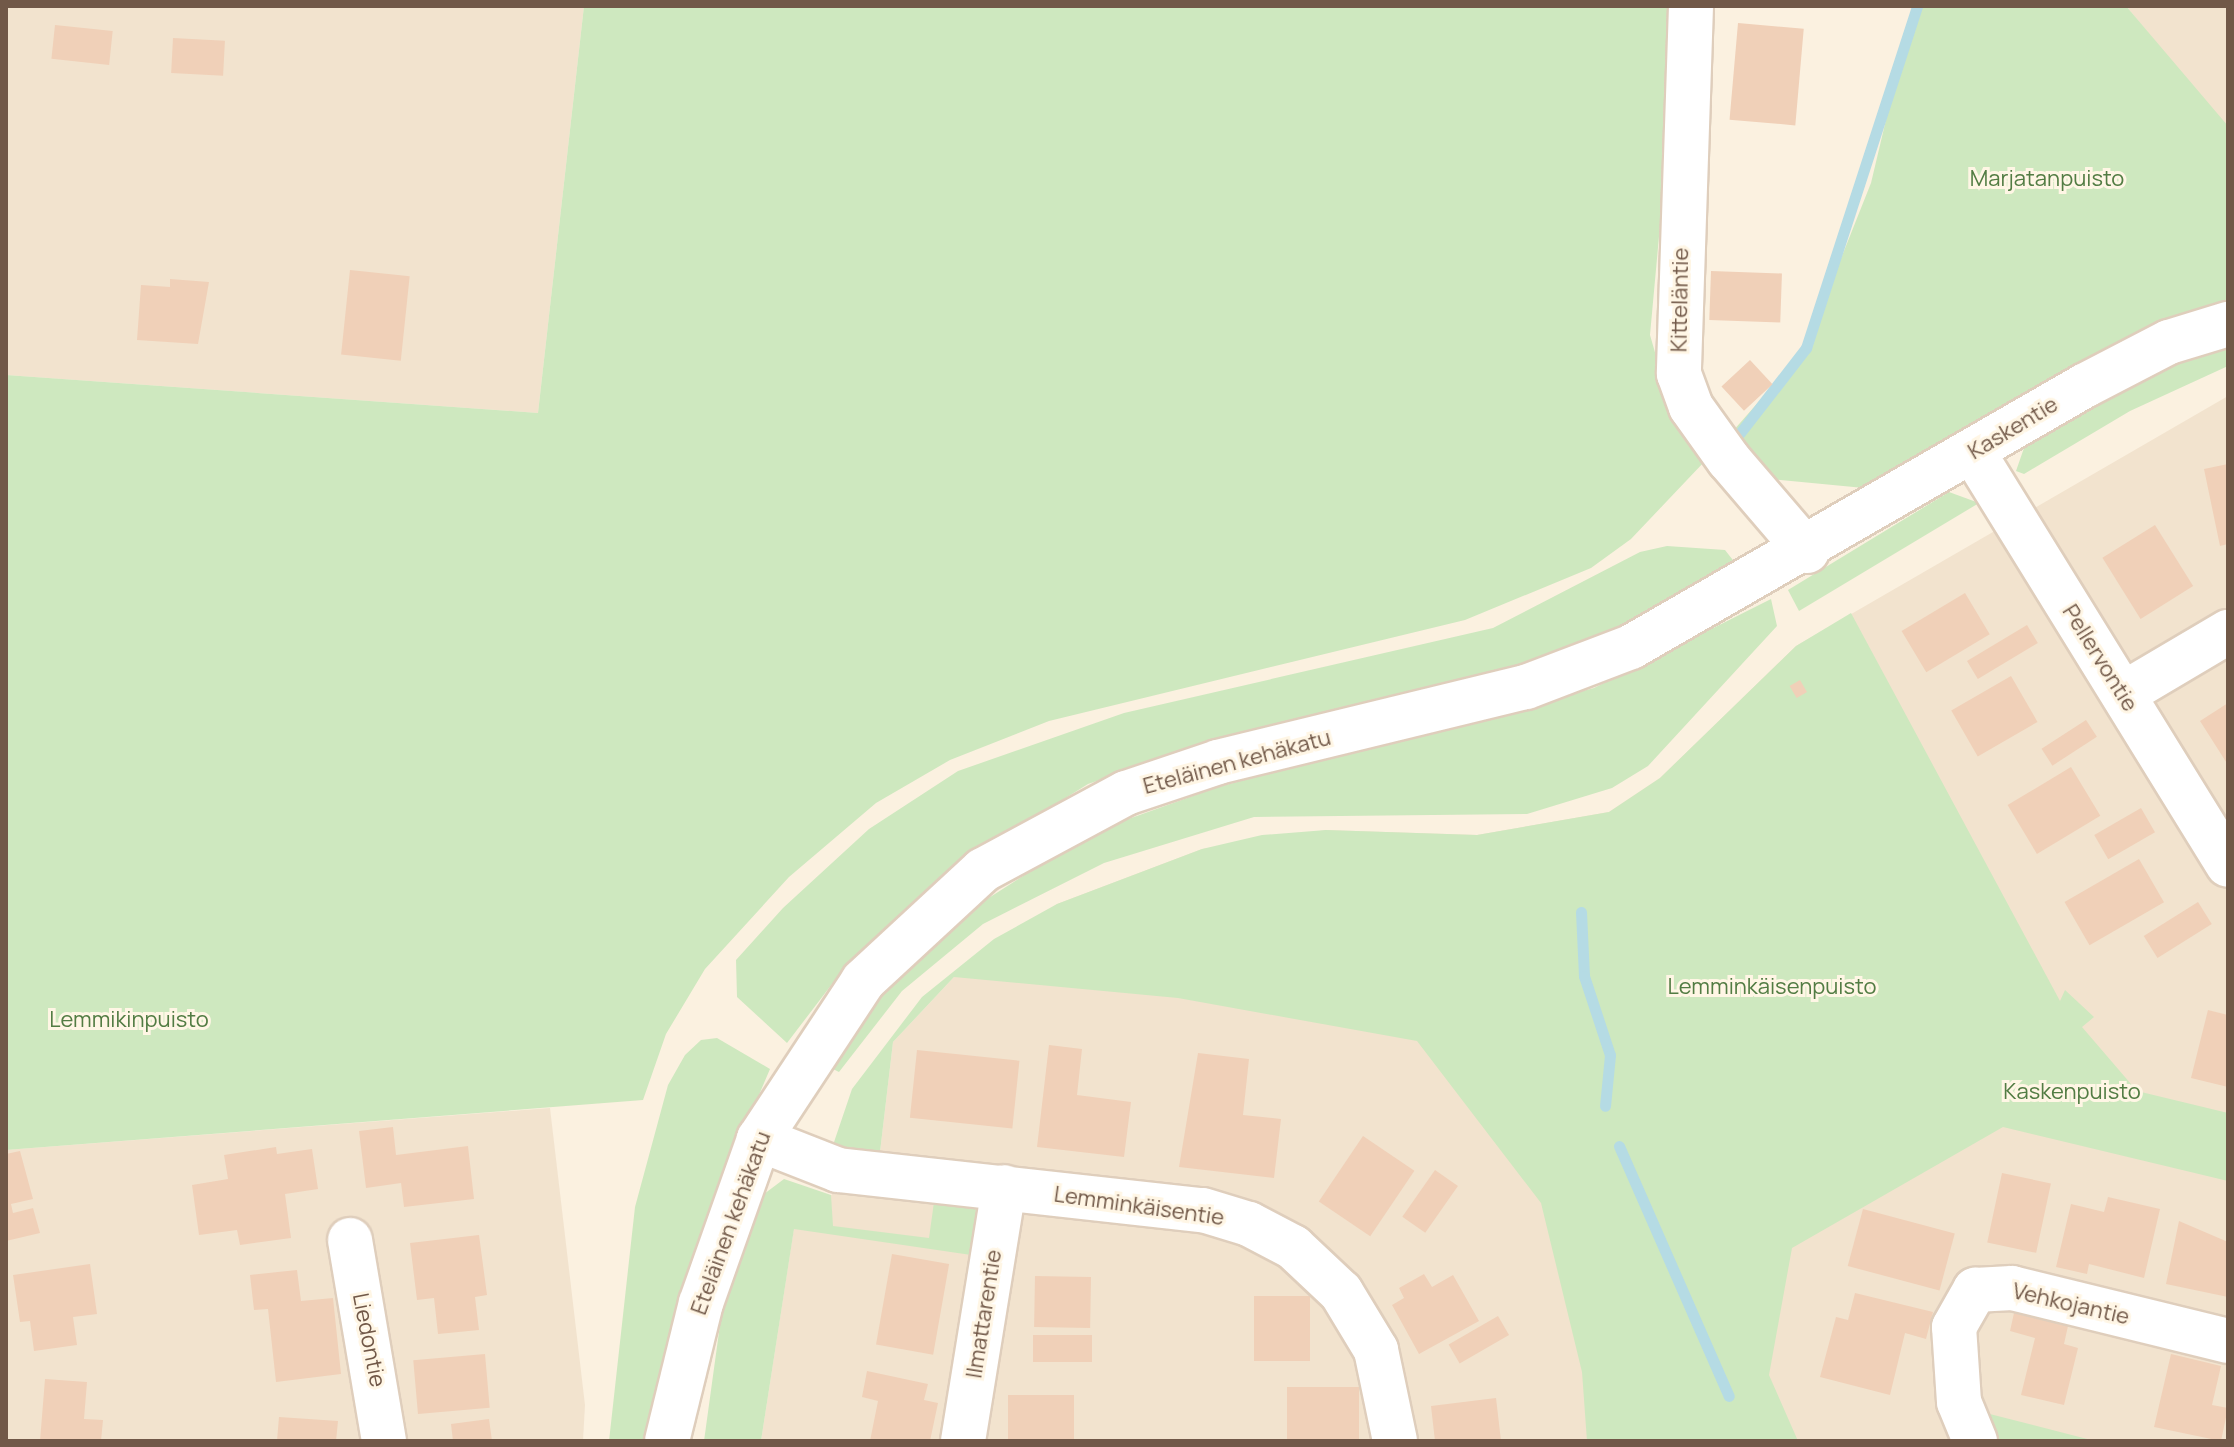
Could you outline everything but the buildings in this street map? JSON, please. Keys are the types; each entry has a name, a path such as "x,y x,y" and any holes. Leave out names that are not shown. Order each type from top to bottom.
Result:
{"street":[{"name":"Kitteläntie","path":"1691,6 1679,374 1691,407 1729,460 1807,551"},
{"name":"Kaskentie","path":"1807,551 1973,452 2169,342 2228,324"},
{"name":"Pellervontie","path":"1973,452 2228,865"},
{"name":"Eteläinen kehäkatu","path":"667,1441 701,1303 759,1139 863,981 940,906 1034,837 1126,793 1218,762 1526,687 1631,647 1807,551"},
{"path":"2123,694 2228,632"},
{"name":"Lemminkäisentie","path":"759,1139 838,1170 1203,1210 1293,1247 1341,1292 1376,1350 1395,1441"},
{"name":"Ilmattarentie","path":"963,1441 1004,1187"},
{"name":"Liedontie","path":"350,1240 384,1441"},
{"name":"Vehkojantie","path":"1975,1441 1959,1402 1954,1327 1975,1290 2012,1288 2228,1341"}],"shaded area":[{"path":"6,6 584,6 538,413 6,375"},
{"path":"2126,6 2228,6 2228,126 2224,125"},
{"path":"2228,396 2228,1441 761,1441 794,1228 880,1152 893,1042 954,977 1057,904 1202,849 1326,830 1477,835 1609,812 1660,778 1796,646"},
{"path":"550,1108 585,1405 583,1441 6,1441 6,1150"}],"green space":[{"name":"Lemmikinpuisto","path":"584,6 1671,6 1678,29 1650,335 1669,401 1705,461 1631,539 1591,568 1465,620 1049,721 950,760 876,803 789,877 705,969 666,1034 643,1100 6,1150 6,375 538,413"},
{"name":"Marjatanpuisto","path":"1913,6 2126,6 2228,126 2228,299 2153,324 1864,488 1769,479 1725,440 1805,349 1871,183"},
{"path":"2228,345 2228,366 2130,411 2024,474 2016,471 2024,448 2048,430 2177,361"},
{"path":"1949,492 1979,503 1799,611 1788,590"},
{"path":"1667,546 1725,550 1736,564 1626,624 1509,668 1216,741 1088,784 941,876 845,967 787,1043 737,997 736,960 783,908 869,829 958,771 1124,713 1493,628 1640,552"},
{"path":"1771,599 1777,626 1648,766 1612,788 1527,814 1254,817 1104,863 983,924 902,991 839,1072 825,1065 892,982 973,908 1092,832 1218,787 1594,688"},
{"name":"Lemminkäisenpuisto","path":"1851,613 2060,1001 2065,990 2094,1017 2082,1027 2137,1091 2228,1113 2228,1181 2003,1127 1792,1248 1769,1375 1798,1441 1587,1441 1582,1372 1541,1203 1417,1041 1178,998 954,977 893,1042 880,1152 833,1145 852,1089 922,997 994,939 1057,904 1202,849 1262,835 1326,830 1477,835 1609,812 1660,778 1796,646"},
{"path":"717,1038 770,1069 701,1231 643,1441 609,1441 635,1207 668,1085 685,1055 701,1040"},
{"path":"784,1179 831,1195 833,1226 929,1238 934,1202 974,1207 981,1219 978,1256 794,1229 761,1441 704,1441 723,1303 760,1197"},
{"path":"1978,1411 2095,1441 1990,1441"}],"waterway":[{"path":"1740,433 1806,348 1917,6"},
{"path":"1581,912 1584,976 1610,1055 1605,1106"},
{"path":"1619,1146 1729,1396"}],"park label":[{"name":"Kaskenpuisto","path":"2072,1092"}]}
